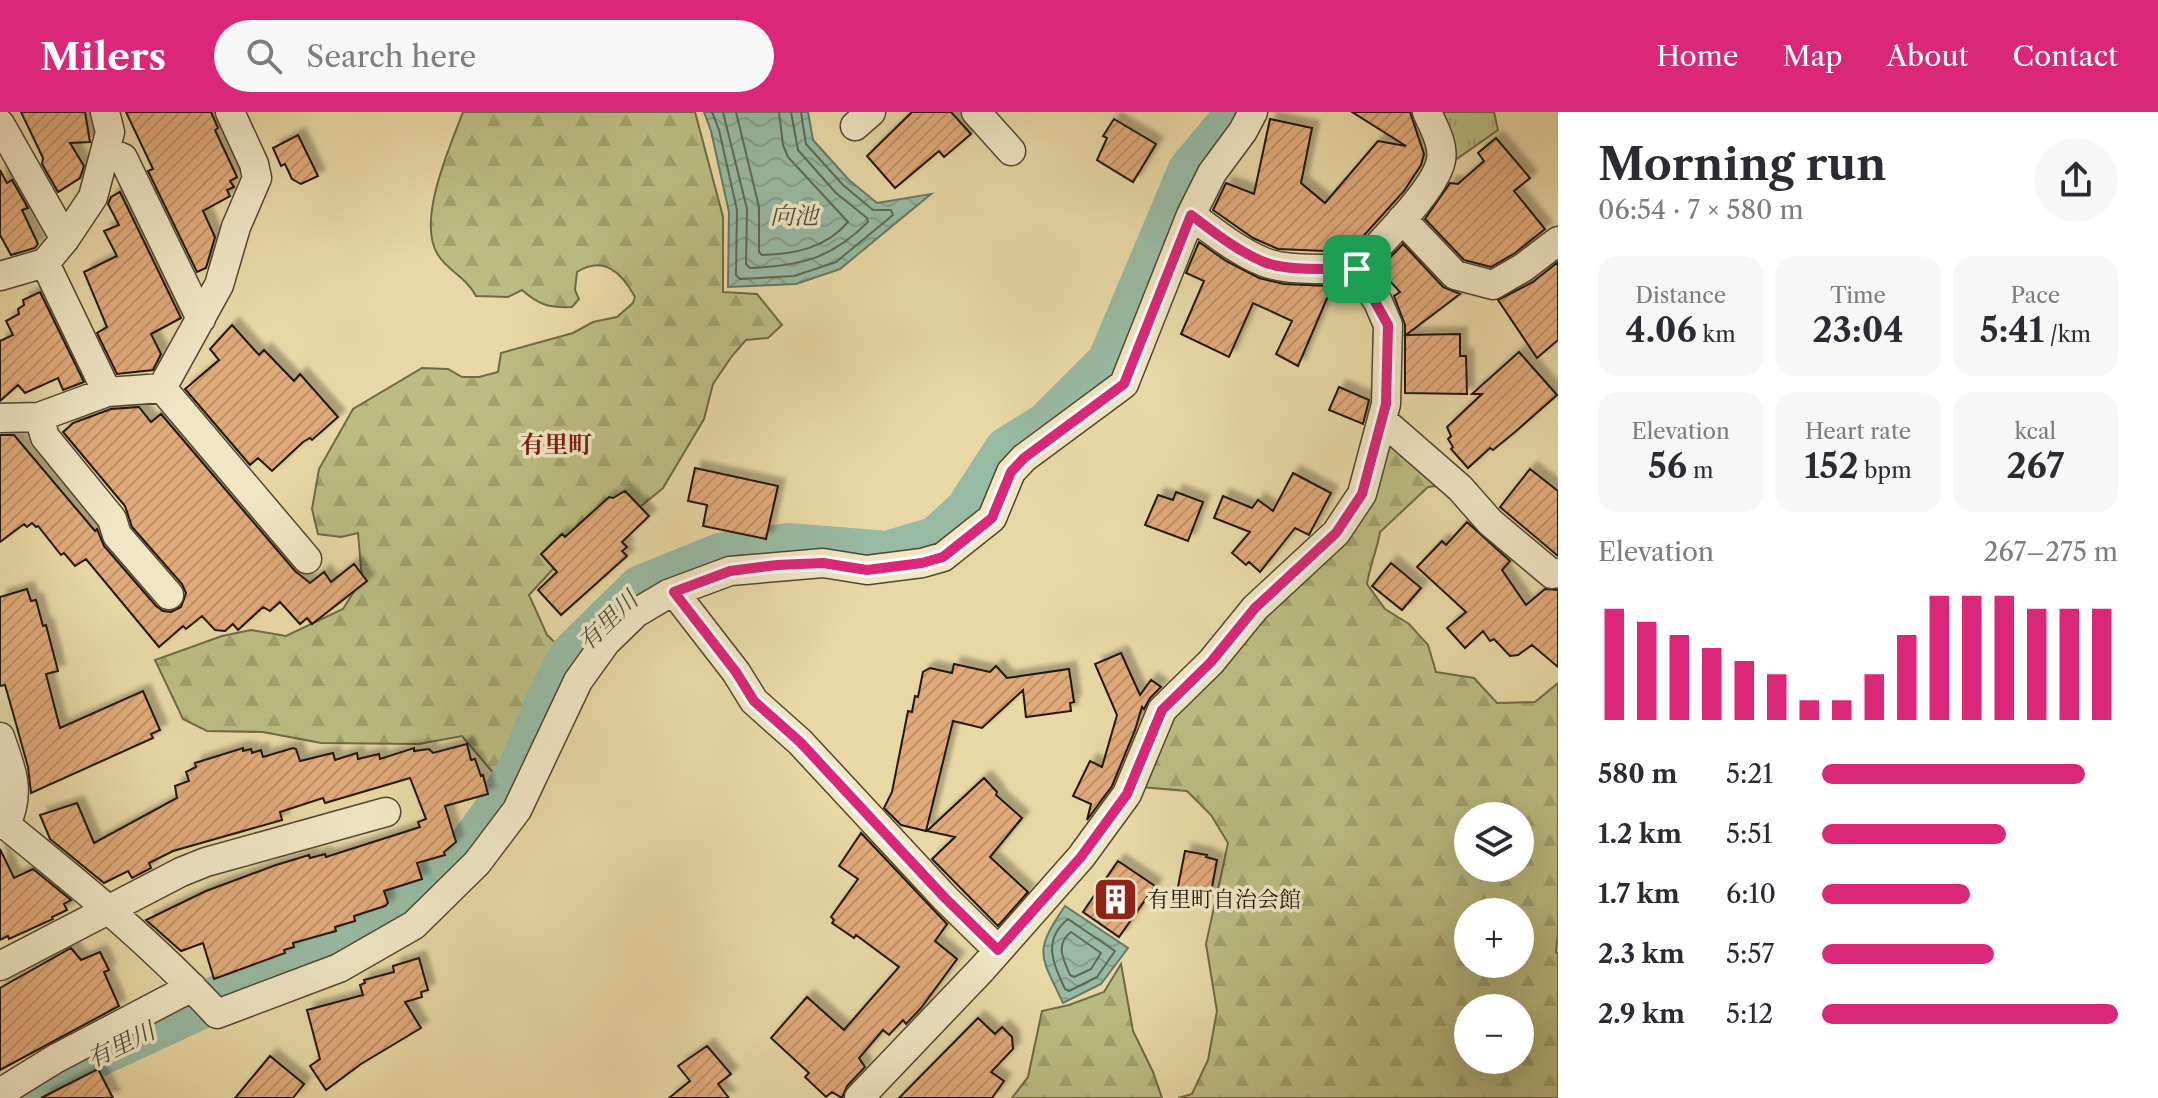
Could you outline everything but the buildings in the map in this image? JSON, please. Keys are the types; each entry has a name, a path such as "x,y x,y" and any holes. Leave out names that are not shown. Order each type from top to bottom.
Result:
{"street":[{"path":"0,276 45,263 93,197 110,132 105,112"},
{"path":"162,388 219,285 236,227 257,178 254,164 230,112"},
{"path":"976,112 1011,151"},
{"path":"0,737 12,770 15,804 3,825 108,908 217,1014 339,968 414,925 477,863 517,810 578,681 606,642 636,613 674,592 730,571 823,563 867,570 922,563 943,557 992,518 1011,472 1024,458 1124,384 1191,215 1212,173 1253,112"},
{"path":"1191,215 1219,236 1267,263 1357,269 1426,190 1441,161 1440,143 1427,112"},
{"path":"0,124 65,239"},
{"path":"107,151 123,158 201,319"},
{"path":"1402,219 1455,275 1493,285 1524,267 1558,241"},
{"path":"45,263 107,392"},
{"path":"859,1098 1081,857 1127,794 1162,710 1211,662 1255,608 1336,533 1362,494 1386,404 1388,325 1357,269"},
{"path":"0,418 39,417 107,392 162,388"},
{"path":"162,388 307,559"},
{"path":"39,417 45,437 112,519 117,535 169,595"},
{"path":"1382,420 1460,488 1490,522 1552,574 1558,573"},
{"path":"674,592 736,672 754,701 800,742 945,898 998,950"},
{"path":"0,966 108,908 206,862 386,812"},
{"path":"0,1093 55,1059 192,987"}],"green space":[{"path":"463,112 695,112 723,217 723,292 757,294 782,325 768,338 746,340 732,356 713,384 704,419 663,488 640,507 602,516 529,595 547,635 564,651 542,685 506,776 495,775 462,736 419,744 321,743 263,732 207,731 183,719 155,660 222,636 251,630 286,636 343,609 362,579 358,533 341,537 318,534 312,509 319,469 353,409 422,368 448,369 462,377 498,372 501,353 617,317 633,303 635,297 624,281 604,266 587,267 577,272 575,290 579,299 572,307 564,307 545,304 522,290 508,297 476,296 468,284 442,261 432,241 433,204"},
{"path":"1437,112 1494,112 1498,130 1451,163"},
{"path":"1385,440 1445,485 1428,487 1380,532 1367,584 1385,609 1409,624 1428,645 1436,672 1474,678 1497,703 1535,702 1558,683 1558,1098 1178,1098 1192,1094 1208,1060 1217,1011 1206,944 1228,843 1211,815 1187,791 1141,787 1167,722 1268,606"},
{"path":"1121,964 1133,1031 1162,1098 1012,1098 1028,1077 1042,1011 1104,992"}],"water":[{"name":"向池","path":"704,112 808,112 813,140 849,180 877,203 931,194 840,269 796,284 728,287 729,212"},
{"path":"1065,906 1128,948 1101,984 1063,1003 1043,954 1048,934"}],"waterway":[{"name":"有里川","path":"18,1098 46,1080 110,1048 355,935 420,895 460,861 495,813 522,766 571,657 641,588 720,556 788,546 887,554 937,539 968,510 1007,450 1047,425 1110,362 1191,170 1228,126 1235,112"}],"place":[{"name":"有里町自治会館","path":"1116,899"}],"district":[{"name":"有里町","path":"556,445"}],"route":[{"path":"1191,215 1239,249 1267,263 1357,269 1388,325 1386,404 1362,494 1336,533 1255,608 1211,662 1162,710 1127,794 1081,857 998,950 945,898 800,742 754,701 736,672 674,592 730,571 823,563 867,570 943,557 992,518 1011,472 1024,458 1124,384 1191,215"}]}
